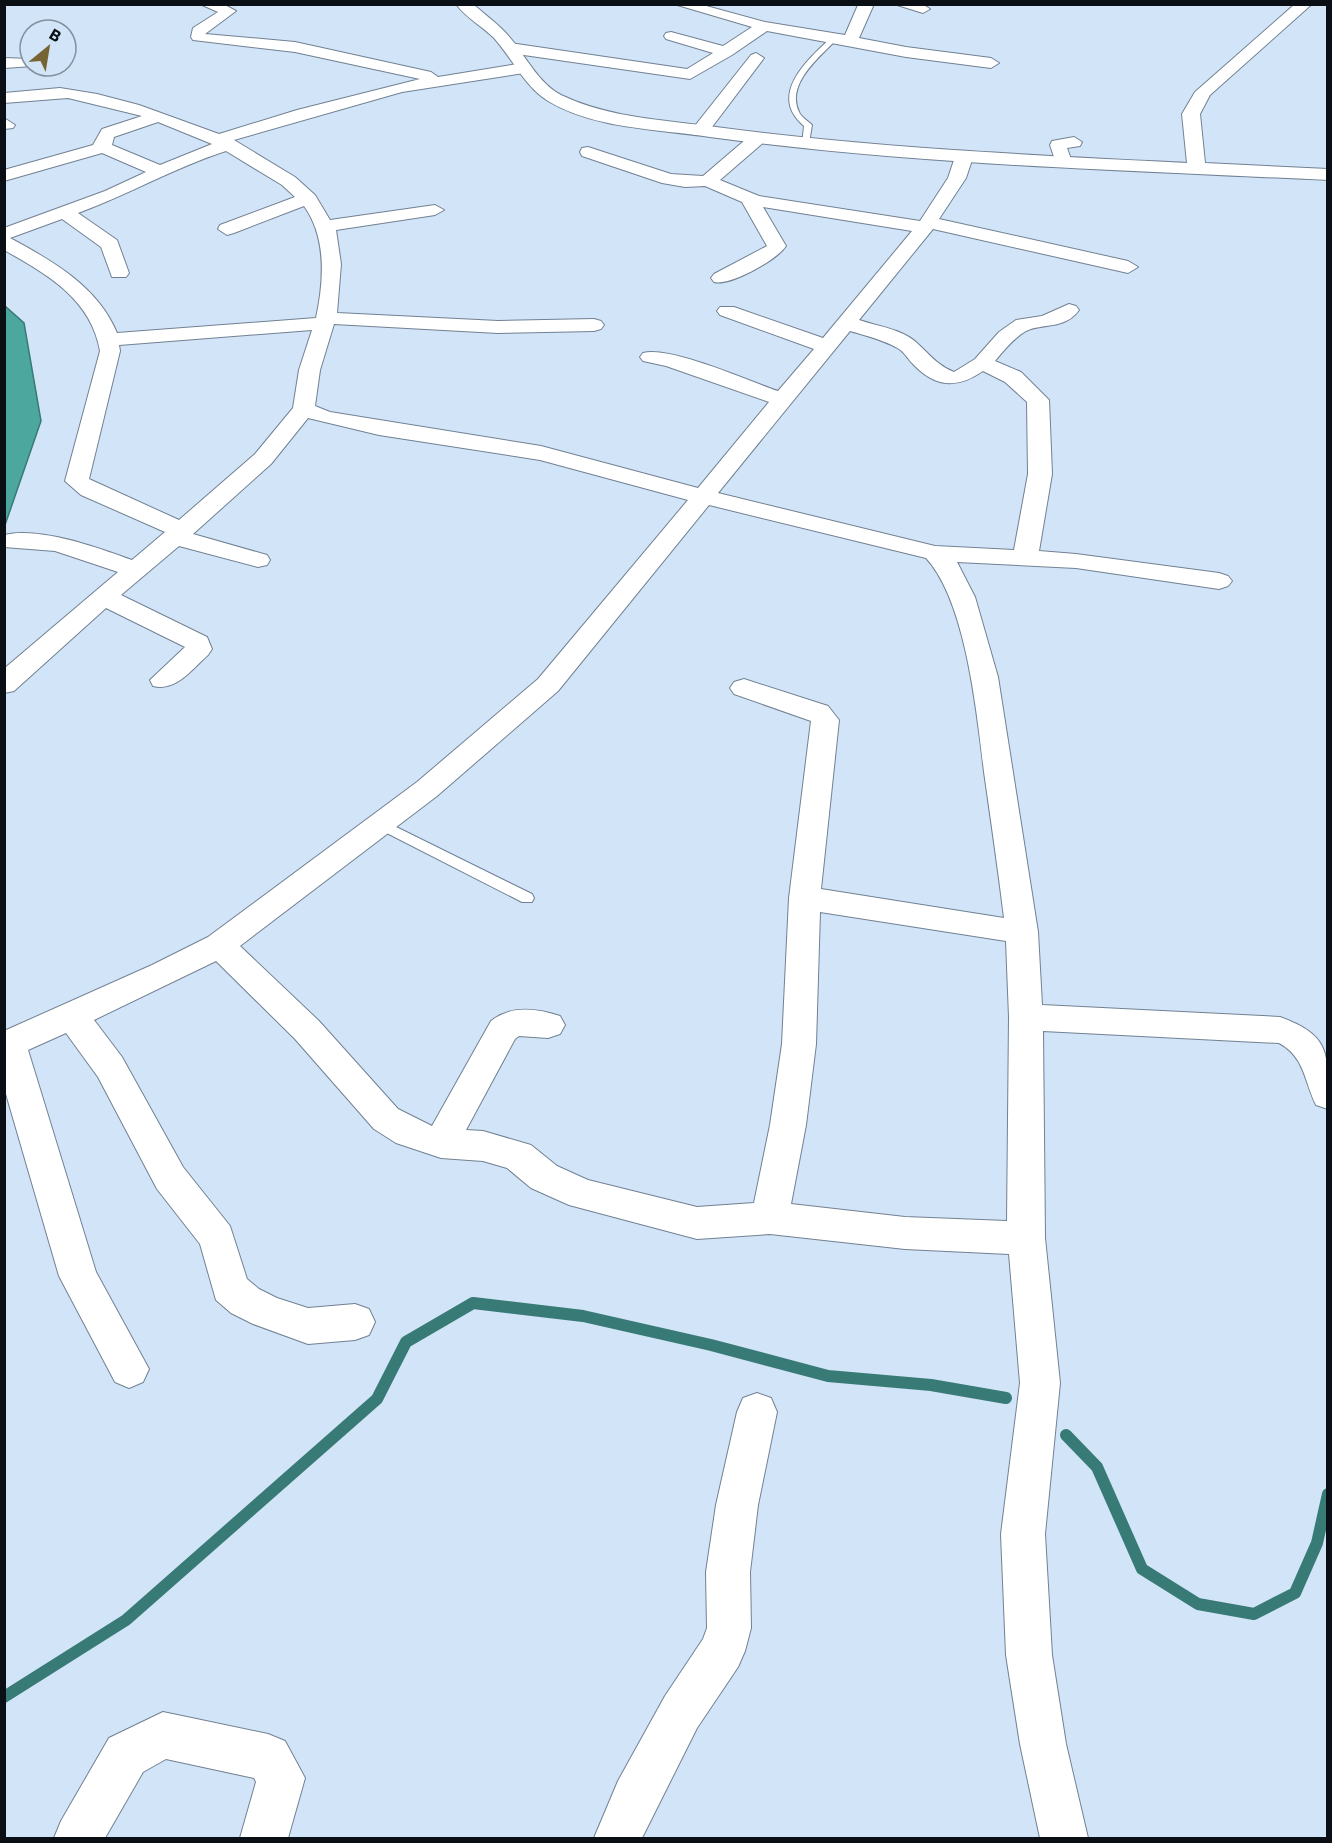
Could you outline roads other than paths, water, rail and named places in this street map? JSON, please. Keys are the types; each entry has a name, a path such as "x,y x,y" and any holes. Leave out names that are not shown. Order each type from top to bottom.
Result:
{"street":[{"path":"207,4 228,11 198,31 198,37 295,47 442,80"},
{"path":"463,4 510,48 543,89 563,103 619,119 758,138 964,157 1328,176"},
{"path":"681,4 764,26 842,38 906,52 991,63"},
{"path":"721,16 734,4"},
{"path":"842,38 862,17 863,9 867,4"},
{"path":"901,4 923,9"},
{"path":"1197,170 1191,114 1203,92 1305,4"},
{"path":"690,74 764,26"},
{"path":"671,36 727,52"},
{"path":"510,48 726,79"},
{"path":"700,131 726,79 756,58"},
{"path":"4,234 111,195 223,142 337,104 401,87 524,68"},
{"path":"4,684 15,672 179,534 263,459 304,409 310,364 326,320 330,282 325,226 309,199 278,173 223,142 156,117 64,93 5,115"},
{"path":"102,147 105,143 104,137 108,133 156,117"},
{"path":"708,181 758,138"},
{"path":"1064,162 1058,145 1074,142"},
{"path":"4,176 102,147 159,171"},
{"path":"588,152 668,179 685,182 708,181 748,199 926,225 1128,267"},
{"path":"129,1369 78,1276 7,1045 163,974 219,945 428,789 548,685 705,497 926,225 957,178 964,157"},
{"path":"227,230 267,212 309,199"},
{"path":"721,278 772,252 777,246 748,199"},
{"path":"325,226 435,210"},
{"path":"66,213 110,244 119,273"},
{"path":"4,242 55,274 75,290 101,318 110,340 108,360 77,481 89,490 179,534 258,560"},
{"path":"846,323 886,335 909,346 921,361 948,378 959,378 982,363 1006,336 1023,324 1047,322 1069,310"},
{"path":"727,311 826,346"},
{"path":"110,340 326,320 498,327 594,325"},
{"path":"650,357 670,360 783,400"},
{"path":"982,363 1013,377 1038,400 1037,435 1040,474 1025,559"},
{"path":"304,409 324,417 368,426 542,453 705,497 935,553 1076,561 1219,581"},
{"path":"9,541 56,544 82,550 136,570"},
{"path":"935,553 950,569 962,597 985,677 1022,932 1026,1017 1026,1238 1040,1383 1023,1534 1029,1655 1043,1744 1064,1839"},
{"path":"104,597 198,643 199,649 190,659 163,680"},
{"path":"744,688 818,712 825,720 805,898 799,1044 788,1125 770,1218"},
{"path":"805,898 1022,932"},
{"path":"219,945 307,1030 386,1119 409,1132 441,1143 483,1146 518,1156 544,1177 582,1194 697,1223 770,1218 905,1233 1026,1238"},
{"path":"72,1016 110,1067 170,1178 217,1238 230,1288 245,1301 267,1312 308,1326 355,1322"},
{"path":"1026,1017 1280,1030 1297,1034 1314,1051 1328,1095"},
{"path":"441,1143 503,1030 513,1022 548,1025"},
{"path":"618,1839 635,1798 681,1712 722,1650 729,1628 728,1572 737,1505 757,1412"},
{"path":"78,1839 126,1755 163,1735 268,1758 281,1778 264,1839"}],"lane":[{"path":"805,143 808,125 795,112 792,98 794,85 842,38"},
{"path":"380,824 527,898"}],"waterway":[{"path":"4,1697 126,1620 377,1399 406,1342 473,1303 583,1316 711,1345 828,1376 931,1385 1006,1398"},
{"path":"1066,1435 1097,1467 1142,1569 1198,1604 1254,1614 1295,1593 1317,1543 1328,1494"}]}
